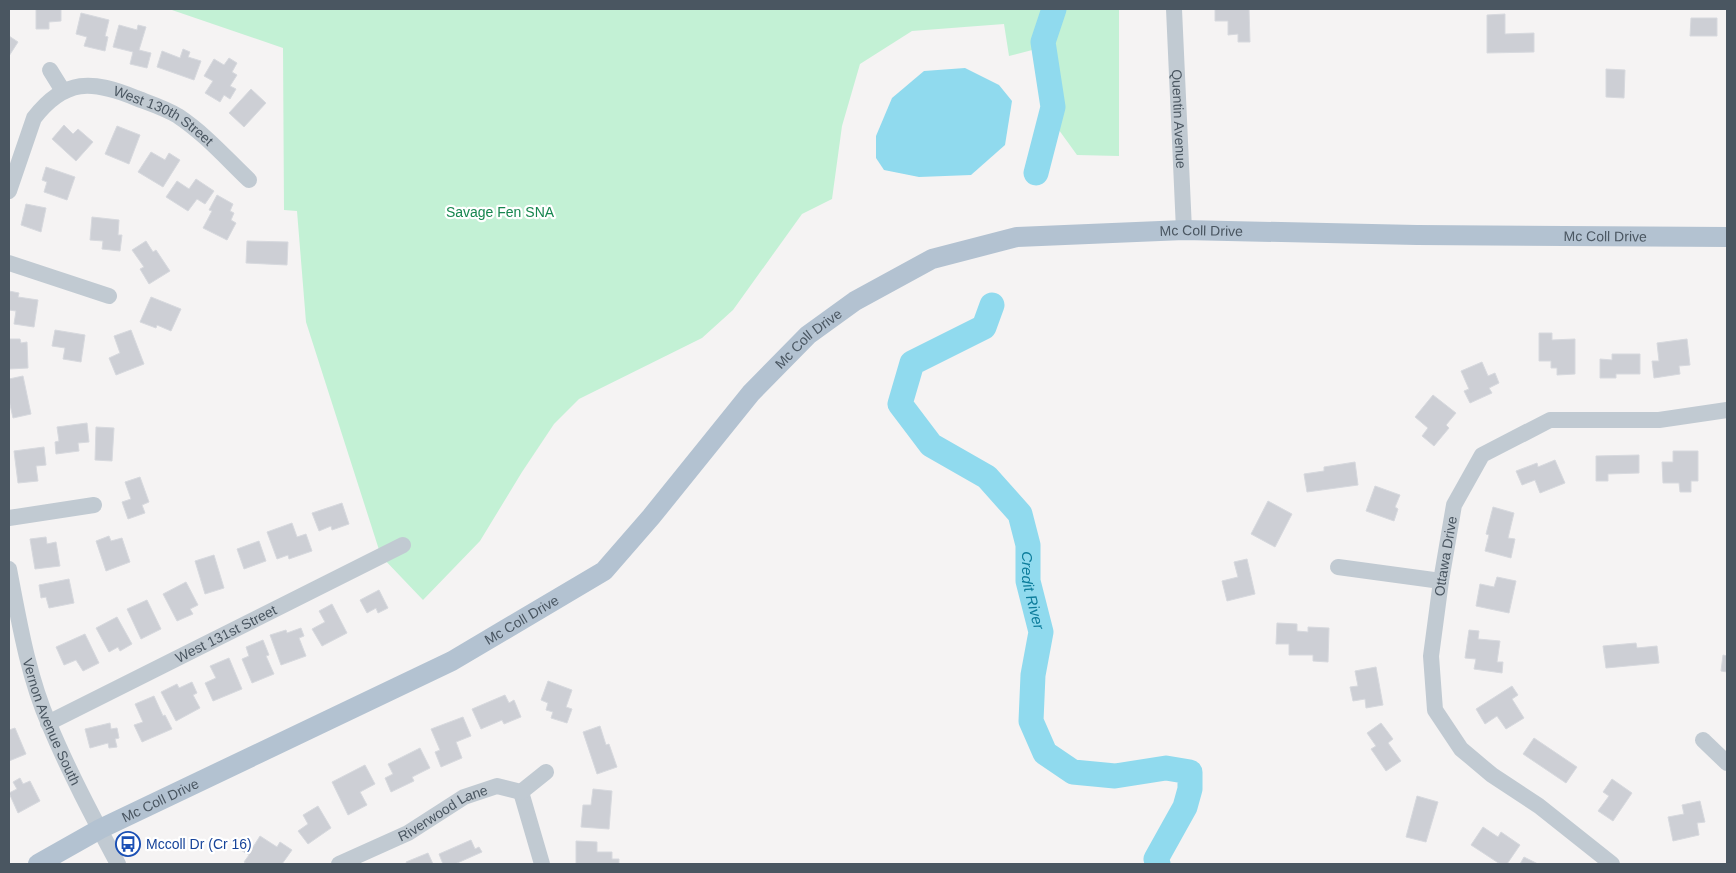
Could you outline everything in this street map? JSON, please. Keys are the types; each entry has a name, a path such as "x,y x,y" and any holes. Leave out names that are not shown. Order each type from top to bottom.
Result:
{"main road":[{"name":"Mc Coll Drive","path":"38,864 100,829 452,661 604,571 651,517 751,393 808,335 855,301 932,259 1017,236 1184,230 1408,235 1727,237"}],"street":[{"name":"Quentin Avenue","path":"1174,9 1184,230"},
{"path":"9,191 34,118 42,108 63,91 50,70"},
{"name":"West 130th Street","path":"63,91 80,86 95,85 110,88 176,115 205,136 249,180"},
{"path":"9,263 109,296"},
{"name":"Ottawa Drive","path":"1612,864 1539,806 1492,775 1461,749 1436,710 1431,656 1454,505 1482,455 1550,420 1659,420 1727,410"},
{"path":"9,518 94,505"},
{"name":"West 131st Street","path":"48,723 403,545"},
{"path":"1338,567 1441,581"},
{"name":"Vernon Avenue South","path":"9,569 20,627 32,675 48,723 118,864"},
{"path":"1703,740 1727,763"},
{"path":"542,864 521,792 546,772"},
{"name":"Riverwood Lane","path":"339,864 408,833 464,797 497,786 521,792"}],"green space":[{"name":"Savage Fen SNA","path":"169,9 1119,9 1119,156 1077,155 1043,108 1054,89 1036,49 1009,56 1004,24 912,31 860,64 842,126 832,199 802,214 733,310 702,338 579,399 554,424 480,541 423,600 381,556 306,322 297,211 284,210 283,48"}],"water":[{"path":"965,68 999,85 1012,101 1005,145 971,175 919,177 884,170 876,158 876,136 892,98 924,71"}],"building":[{"path":"36,9 61,9 61,21 49,22 49,29 36,29"},
{"path":"1215,9 1249,9 1250,42 1238,42 1238,34 1228,35 1228,21 1215,21"},
{"path":"81,13 109,20 105,36 108,37 105,51 84,46 87,37 76,34"},
{"path":"1505,14 1505,34 1534,33 1534,52 1487,53 1487,15"},
{"path":"1691,18 1717,18 1717,36 1690,36"},
{"path":"119,25 137,30 138,25 146,27 139,50 151,53 147,68 130,64 133,52 113,47"},
{"path":"9,36 18,42 9,56"},
{"path":"183,49 190,52 188,57 201,61 194,80 157,67 162,51 180,58"},
{"path":"229,58 237,63 232,72 237,75 230,86 236,89 230,99 224,95 220,102 205,93 213,81 204,76 214,59 224,65"},
{"path":"1606,69 1625,70 1624,98 1606,97"},
{"path":"251,89 266,103 244,127 229,113"},
{"path":"64,125 73,134 78,129 93,142 76,161 52,139"},
{"path":"117,126 140,135 129,164 105,154"},
{"path":"151,152 165,160 169,153 180,160 163,187 138,172"},
{"path":"46,167 75,177 67,200 44,192 47,182 42,180"},
{"path":"196,179 214,191 205,204 197,199 188,211 166,197 177,181 189,189"},
{"path":"217,195 233,204 230,211 234,213 231,220 236,223 227,240 203,228 212,211 209,210"},
{"path":"26,204 46,208 41,232 21,225"},
{"path":"92,217 119,220 118,235 122,235 120,251 102,249 103,241 90,240"},
{"path":"146,241 153,252 156,250 170,271 149,284 140,269 144,267 132,250"},
{"path":"247,241 288,242 287,265 246,263"},
{"path":"9,291 19,293 18,297 38,300 34,327 14,324 16,311 9,310"},
{"path":"151,297 181,309 171,331 157,325 156,328 140,322"},
{"path":"55,330 85,335 81,362 63,359 65,348 52,346"},
{"path":"131,330 144,364 116,375 109,358 120,353 114,336"},
{"path":"1539,333 1552,333 1552,340 1575,339 1575,374 1557,375 1557,368 1551,368 1551,361 1539,361"},
{"path":"9,339 20,339 21,343 27,342 28,368 9,369"},
{"path":"1687,339 1690,365 1679,366 1680,374 1654,378 1652,361 1659,361 1657,343"},
{"path":"1612,354 1640,354 1640,374 1616,374 1616,378 1600,378 1600,359 1612,360"},
{"path":"1482,362 1488,376 1495,373 1499,383 1489,388 1492,393 1470,403 1464,391 1469,389 1461,371"},
{"path":"23,376 31,414 13,418 9,400 9,379"},
{"path":"1433,395 1456,413 1446,425 1449,428 1434,446 1422,436 1428,428 1415,417"},
{"path":"87,423 89,442 78,443 79,451 56,454 55,442 59,441 57,427"},
{"path":"96,427 114,428 112,461 95,460"},
{"path":"44,447 46,465 36,466 38,481 18,483 14,451"},
{"path":"1673,451 1698,451 1698,481 1691,481 1691,492 1680,492 1679,483 1663,483 1662,462 1673,462"},
{"path":"1639,455 1639,473 1608,474 1608,481 1596,481 1596,456"},
{"path":"1555,460 1565,483 1540,493 1535,480 1522,485 1516,471 1537,463 1538,467"},
{"path":"1355,462 1358,485 1307,492 1304,474 1324,471 1324,467"},
{"path":"140,477 149,502 142,505 145,513 128,519 122,502 131,499 125,482"},
{"path":"1375,486 1400,495 1395,507 1398,509 1394,521 1366,511"},
{"path":"1268,501 1292,514 1275,547 1251,534"},
{"path":"342,503 349,524 332,530 331,526 319,531 312,513"},
{"path":"1493,507 1514,513 1508,538 1515,539 1511,558 1485,551 1489,535 1486,534"},
{"path":"292,523 297,537 306,534 312,551 289,559 288,555 277,559 267,532"},
{"path":"109,536 111,541 122,538 130,562 106,571 96,541"},
{"path":"46,537 47,544 56,542 60,566 35,569 30,539"},
{"path":"259,541 266,561 244,569 237,549"},
{"path":"214,555 224,588 205,594 195,561"},
{"path":"1247,559 1255,594 1227,601 1222,581 1238,577 1234,562"},
{"path":"1497,577 1516,581 1509,613 1476,606 1480,584 1494,587"},
{"path":"69,579 74,603 49,608 46,597 41,598 39,585"},
{"path":"186,582 198,605 190,609 193,614 177,621 163,594"},
{"path":"379,590 388,608 378,613 376,608 367,613 360,600"},
{"path":"147,600 161,629 141,639 127,609"},
{"path":"332,604 347,633 322,646 312,629 325,622 319,611"},
{"path":"117,617 132,644 120,651 118,647 109,652 96,628"},
{"path":"1277,623 1297,624 1297,631 1308,632 1308,627 1329,628 1328,662 1313,661 1313,655 1289,655 1289,644 1276,644"},
{"path":"301,628 304,636 299,638 306,656 281,665 270,635 286,630 287,633"},
{"path":"1469,630 1479,631 1478,639 1500,641 1497,662 1503,662 1502,673 1474,669 1476,659 1465,658"},
{"path":"85,634 99,663 83,671 76,660 64,665 56,647"},
{"path":"263,640 269,655 266,656 274,674 252,683 242,659 249,656 246,647"},
{"path":"1636,643 1637,648 1657,646 1659,663 1606,668 1603,646"},
{"path":"1723,655 1727,656 1727,672 1721,671"},
{"path":"229,658 242,689 213,701 205,683 216,678 210,666"},
{"path":"1376,667 1383,705 1366,708 1365,699 1353,701 1350,687 1358,686 1355,671"},
{"path":"548,681 572,690 566,707 572,709 567,723 551,718 553,712 546,710 548,703 541,700"},
{"path":"192,682 197,693 193,695 200,708 176,721 161,692 177,684 179,688"},
{"path":"1512,686 1518,695 1512,699 1524,718 1506,729 1497,716 1485,724 1476,709"},
{"path":"505,695 509,703 514,700 521,717 504,724 502,720 481,729 472,709"},
{"path":"154,696 163,716 165,715 172,729 142,742 134,725 143,722 135,704"},
{"path":"463,717 471,736 456,742 462,758 441,767 435,752 440,750 431,729"},
{"path":"110,723 111,729 117,728 119,738 115,739 117,747 109,748 108,743 90,748 85,729"},
{"path":"1381,723 1393,739 1388,743 1401,761 1386,771 1371,749 1376,746 1367,733"},
{"path":"600,726 606,745 609,744 617,767 597,774 583,732"},
{"path":"15,728 26,754 9,761 9,730"},
{"path":"1534,738 1577,767 1566,783 1523,754"},
{"path":"420,748 430,768 412,777 414,781 391,792 385,778 393,774 388,764"},
{"path":"365,765 375,784 360,792 367,805 348,815 332,782"},
{"path":"20,778 23,784 30,781 40,801 18,813 9,793 17,789 13,782"},
{"path":"1612,779 1632,793 1613,821 1598,811 1609,796 1603,792"},
{"path":"593,789 612,791 609,829 581,827 583,805 591,805"},
{"path":"1417,796 1438,802 1426,842 1406,837"},
{"path":"1700,801 1705,822 1697,823 1699,835 1673,841 1668,817 1684,814 1682,805"},
{"path":"318,806 331,828 308,844 298,831 308,824 303,815"},
{"path":"1483,827 1498,837 1501,832 1520,845 1507,864 1500,864 1471,845"},
{"path":"260,836 277,847 280,842 292,850 282,864 247,864 244,862 249,855 239,849 245,841 253,847"},
{"path":"471,840 475,849 479,847 482,852 455,864 443,864 439,854"},
{"path":"576,841 597,842 597,852 612,852 612,859 619,859 619,864 576,864"},
{"path":"428,853 433,864 407,864 406,862"},
{"path":"1524,857 1538,864 1520,864"}],"waterway":[{"name":"Credit River","path":"1036,173 1053,107 1043,42 1054,9"},
{"name":"Credit River","path":"992,305 984,327 912,363 900,404 931,445 987,477 1020,514 1028,545 1028,581 1041,632 1033,675 1031,721 1045,753 1073,772 1115,776 1166,768 1190,772 1190,789 1185,807 1156,859 1158,864"}],"place":[{"name":"Mccoll Dr (Cr 16)","path":"128,844"}]}
